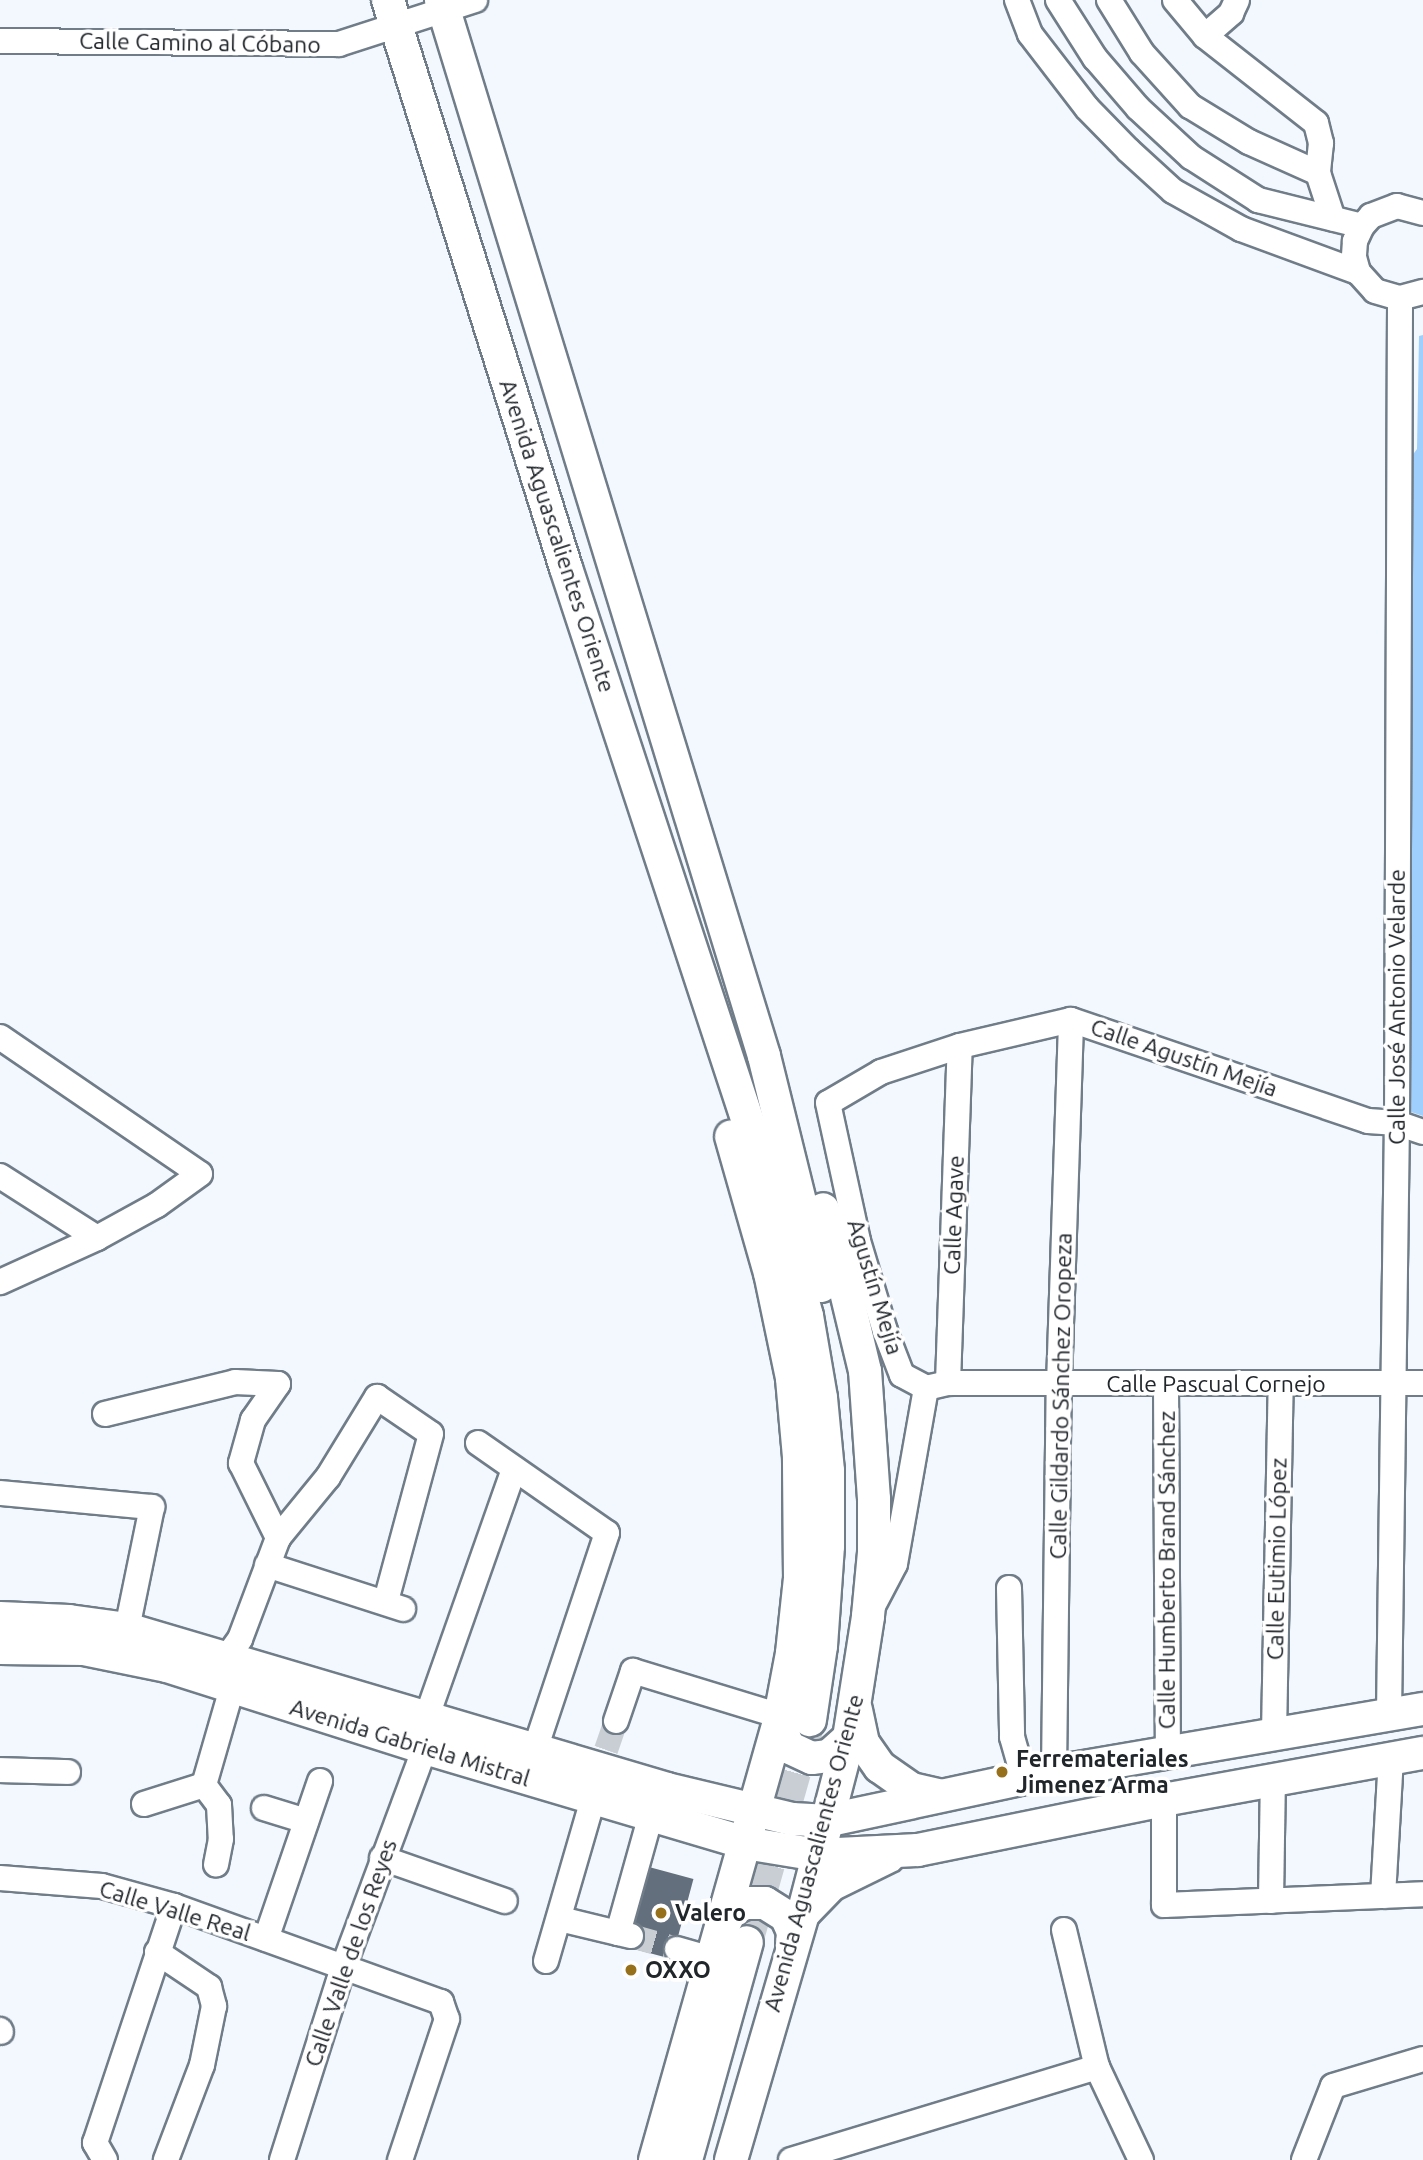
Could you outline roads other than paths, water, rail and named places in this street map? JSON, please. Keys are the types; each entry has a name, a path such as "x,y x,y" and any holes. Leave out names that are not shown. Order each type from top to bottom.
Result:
{"main road":[{"name":"Avenida Aguascalientes Oriente","path":"445,3 764,1056 831,1324 843,1399 848,1471 848,1558 841,1651 810,1725 754,1809 745,1843 757,1941 731,2160"},
{"name":"Avenida Aguascalientes Oriente","path":"392,12 566,568 785,1234 807,1316 821,1398 828,1471 828,1546 821,1646 810,1725 825,1821 818,1855 803,1914 757,1941 713,1959 655,2160"},
{"name":"Avenida Aguascalientes Oriente","path":"764,1056 787,1082 840,1267 865,1371 874,1499 874,1552 856,1700 810,1725"},
{"name":"Avenida Gabriela Mistral","path":"0,1618 69,1621 127,1629 223,1675"},
{"name":"Avenida Gabriela Mistral","path":"0,1648 84,1650 223,1675 425,1734 792,1819 825,1821 1054,1772 1168,1755 1423,1709"},
{"path":"856,1700 863,1743 880,1767 912,1789 951,1795"},
{"name":"Avenida Gabriela Mistral","path":"425,1734 535,1750 600,1773 651,1815 745,1843 818,1855 918,1850 1164,1800 1423,1753"},
{"path":"803,1914 831,1885 899,1851"},
{"name":"Avenida Aguascalientes Oriente","path":"686,2160 757,1941"},
{"name":"Avenida Aguascalientes Oriente","path":"705,2160 757,1941"}],"street":[{"name":"Calle Camino al Cóbano","path":"0,41 322,46 356,41 392,12 475,0"},
{"path":"1017,0 1030,34 1087,107 1128,150 1173,191 1241,229 1358,272"},
{"path":"1058,0 1095,58 1138,108 1191,157 1258,200 1362,226"},
{"path":"1109,0 1142,53 1190,106 1249,142 1318,173"},
{"path":"1175,0 1205,36 1316,123 1321,143 1318,173 1333,219"},
{"path":"1205,36 1231,13 1237,0"},
{"path":"1412,295 1375,291 1358,272 1354,257 1355,241 1362,226 1383,209 1397,206 1423,213"},
{"name":"Calle José Antonio Velarde","path":"1389,1715 1398,862 1412,295"},
{"name":"Calle Agustín Mejía","path":"828,1103 881,1072 960,1046 1071,1020 1368,1121 1397,1123 1423,1132"},
{"name":"Calle Gildardo Sánchez Oropeza","path":"1054,1772 1059,1384 1071,1020"},
{"path":"0,1037 200,1174 157,1205 97,1238 0,1282"},
{"name":"Calle Agave","path":"937,1385 960,1046"},
{"name":"Agustín Mejía","path":"828,1103 858,1241 902,1375 937,1385"},
{"path":"0,1176 97,1238"},
{"path":"105,1414 235,1382 278,1384 253,1420 241,1463 278,1538"},
{"name":"Calle Pascual Cornejo","path":"937,1385 1423,1383"},
{"name":"Calle Eutimio López","path":"1274,1734 1281,1384"},
{"path":"868,1616 895,1564 937,1385"},
{"name":"Calle Humberto Brand Sánchez","path":"1166,1385 1168,1755"},
{"path":"216,1865 221,1839 219,1805 204,1785 223,1675 240,1639 267,1565 278,1538 328,1477 377,1397 431,1434 395,1605 267,1565"},
{"path":"478,1443 607,1533 535,1750"},
{"name":"Calle Valle de los Reyes","path":"282,2160 343,1968 514,1469"},
{"path":"0,1493 152,1507 127,1629"},
{"path":"1009,1588 1012,1737 1024,1779"},
{"path":"616,1721 633,1671 810,1725"},
{"path":"1383,1896 1391,1759"},
{"path":"0,1770 68,1772"},
{"path":"546,1962 600,1773"},
{"path":"1271,1901 1273,1780"},
{"name":"Calle Valle Real","path":"266,1939 320,1781"},
{"path":"144,1804 204,1785"},
{"path":"1164,1800 1164,1905 1423,1894"},
{"path":"264,1808 306,1821"},
{"path":"560,1919 624,1934 651,1815"},
{"path":"382,1858 505,1901"},
{"name":"Calle Valle Real","path":"0,1878 102,1886 174,1906 441,2002 447,2019 400,2160"},
{"path":"100,2152 157,1952 174,1906"},
{"path":"1064,1930 1097,2067 1141,2160"},
{"path":"677,1949 713,1959"},
{"path":"157,1952 209,1987 214,2006 202,2065 166,2160"},
{"path":"1304,2160 1333,2086 1423,2059"},
{"path":"791,2160 1097,2067"}],"tunnel":[{"path":"747,1942 810,1720"},
{"path":"606,1750 616,1721"},
{"path":"631,1936 677,1949"}],"place":[{"name":"Ferremateriales Jimenez Arma","path":"1002,1772"},
{"name":"Valero","path":"661,1913"},
{"name":"OXXO","path":"631,1970"}]}
